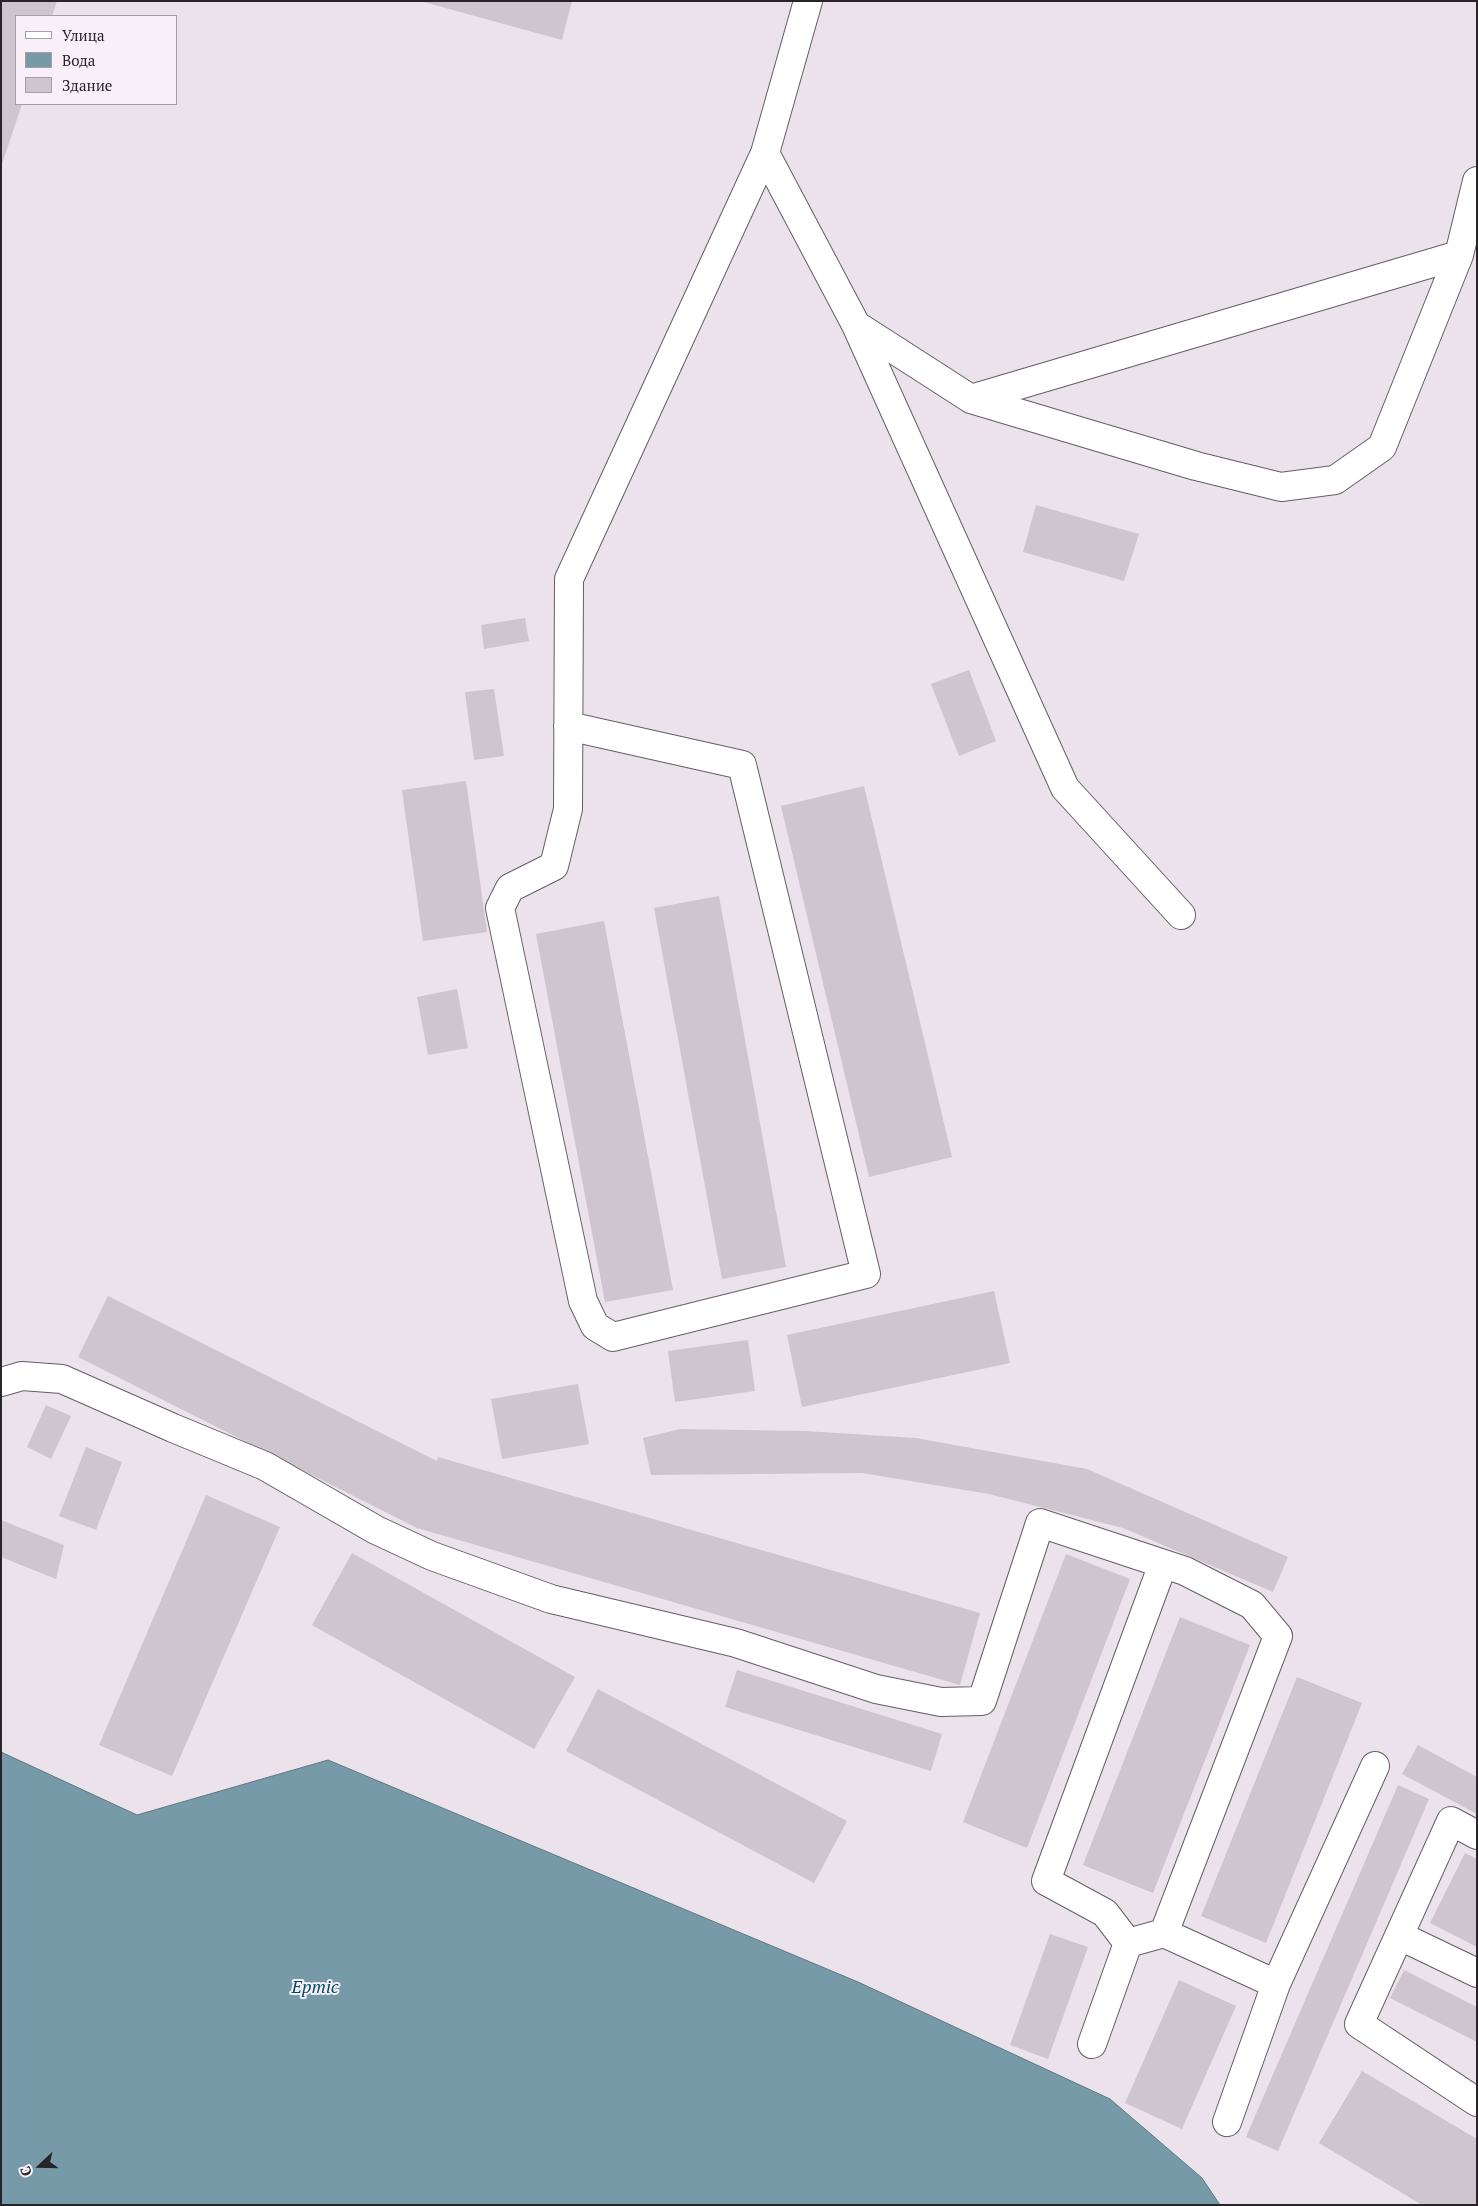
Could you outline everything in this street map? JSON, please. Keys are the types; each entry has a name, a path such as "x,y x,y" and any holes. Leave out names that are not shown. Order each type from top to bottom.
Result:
{"lane":[{"path":"568,726 742,765 866,1274 613,1337 594,1326 582,1301 500,908 510,888 554,866 568,809 568,726 569,579 765,153 808,1"},
{"path":"765,153 856,325 1065,788 1181,916"},
{"path":"856,325 971,399 1196,466 1281,487 1335,480 1382,447 1459,255 1477,180"},
{"path":"971,399 1459,255"},
{"path":"1,1382 22,1376 62,1379 265,1466 376,1530 432,1556 551,1599 736,1643 876,1689 941,1702 982,1701 1040,1523 1185,1570 1252,1605 1278,1636 1164,1932"},
{"path":"1128,1943 1105,1913 1046,1881 1163,1564"},
{"path":"1227,2122 1276,1984 1375,1766"},
{"path":"1477,1835 1451,1820 1359,2024 1477,2102"},
{"path":"1128,1943 1164,1932 1276,1984"},
{"path":"1400,1936 1477,1973"},
{"path":"1092,2044 1128,1943"}],"water":[{"name":"Ертіс","path":"1,1752 137,1815 328,1760 858,1982 1110,2099 1202,2178 1220,2205 1,2205"}],"building":[{"path":"1,1 57,1 52,15 15,15 15,105 22,105 2,164"},
{"path":"420,1 572,1 562,40"},
{"path":"1036,505 1139,534 1124,581 1023,552"},
{"path":"525,618 529,641 484,649 481,625"},
{"path":"969,670 996,741 959,756 931,684"},
{"path":"494,689 504,756 474,760 465,692"},
{"path":"466,781 487,932 423,941 402,790"},
{"path":"864,786 952,1157 869,1177 781,806"},
{"path":"719,896 786,1267 722,1279 654,908"},
{"path":"604,921 673,1290 605,1302 536,934"},
{"path":"457,989 468,1048 428,1055 417,997"},
{"path":"994,1291 1010,1363 802,1407 787,1335"},
{"path":"108,1296 437,1461 438,1457 980,1613 960,1685 417,1528 78,1357"},
{"path":"748,1340 755,1391 675,1402 668,1351"},
{"path":"578,1384 589,1444 502,1459 491,1399"},
{"path":"46,1405 71,1416 51,1459 27,1447"},
{"path":"680,1429 805,1431 916,1438 1087,1469 1288,1557 1273,1592 1123,1528 989,1494 862,1473 651,1475 643,1438"},
{"path":"86,1447 122,1462 96,1530 59,1516"},
{"path":"206,1495 280,1527 172,1776 99,1745"},
{"path":"1,1520 64,1545 56,1579 1,1557"},
{"path":"352,1553 575,1677 534,1749 312,1625"},
{"path":"1066,1554 1130,1579 1027,1848 963,1822"},
{"path":"1180,1617 1250,1645 1153,1893 1083,1865"},
{"path":"737,1670 942,1734 931,1771 725,1707"},
{"path":"1297,1677 1362,1703 1266,1943 1201,1916"},
{"path":"598,1689 847,1821 814,1883 566,1751"},
{"path":"1418,1745 1477,1777 1477,1814 1402,1774"},
{"path":"1398,1785 1429,1799 1278,2151 1246,2137"},
{"path":"1465,1853 1477,1859 1477,1947 1430,1923"},
{"path":"1050,1934 1088,1947 1048,2059 1010,2045"},
{"path":"1404,1970 1477,2007 1477,2042 1390,1998"},
{"path":"1179,1980 1236,2006 1182,2129 1125,2103"},
{"path":"1362,2071 1477,2139 1476,2205 1422,2205 1319,2143"}]}
